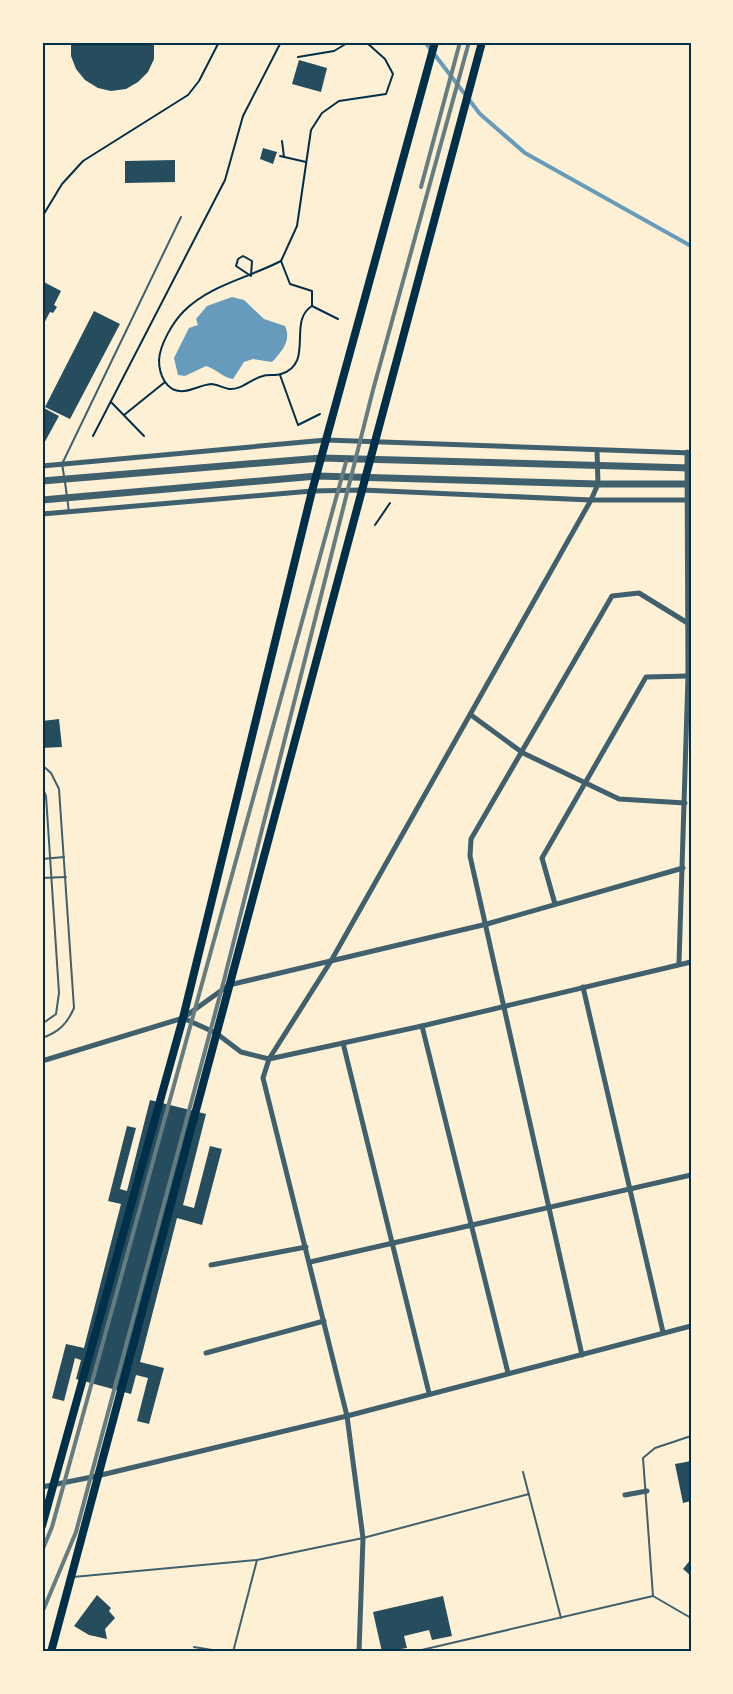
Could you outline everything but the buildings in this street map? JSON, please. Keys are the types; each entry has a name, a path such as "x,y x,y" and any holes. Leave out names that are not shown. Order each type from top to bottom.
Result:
{"main road":[{"path":"42,1526 51,1484 183,1018 312,491 435,42"},
{"path":"51,1650 483,42"}],"street":[{"path":"42,466 326,440 690,452 684,868 679,963"},
{"path":"359,1652 363,1538 347,1416 263,1078 269,1059 332,961 591,500 598,484 597,450"},
{"path":"42,481 321,458 689,468"},
{"path":"42,500 317,476 598,484 690,484"},
{"path":"42,514 312,491 362,490 591,500 690,500"},
{"path":"582,1355 470,856 471,839 523,753 612,596 639,593 686,622"},
{"path":"555,904 542,858 583,783 646,677 688,676"},
{"path":"471,715 523,753 619,799 685,803"},
{"path":"42,1061 183,1018 229,985 487,924 684,868"},
{"path":"183,1018 216,1033 241,1052 269,1059 422,1026 679,963 691,962"},
{"path":"583,987 663,1332"},
{"path":"422,1026 508,1373"},
{"path":"342,1043 429,1393"},
{"path":"310,1262 691,1175"},
{"path":"212,1265 306,1247"},
{"path":"206,1353 324,1321"},
{"path":"42,1486 97,1476 347,1416 691,1326"},
{"path":"42,1482 51,1484"},
{"path":"625,1495 647,1491"}],"lane":[{"path":"69,512 62,464 181,217"},
{"path":"42,765 51,773 59,789 74,1008 68,1022 59,1030 42,1038"},
{"path":"42,786 46,796 59,1007 50,1021 42,1024"},
{"path":"42,859 64,857"},
{"path":"42,878 66,877"},
{"path":"653,1596 643,1458 655,1448 691,1437"},
{"path":"523,1472 561,1618"},
{"path":"70,1578 257,1560 363,1538 529,1494"},
{"path":"233,1652 257,1560"},
{"path":"413,1652 653,1596 691,1618"},
{"path":"194,1647 224,1652"},
{"path":"51,1650 63,1652"}],"path":[{"path":"42,217 62,184 83,161 188,95 199,81 219,42"},
{"path":"93,436 225,180 243,116 280,42"},
{"path":"298,57 334,51 349,42"},
{"path":"312,306 303,311 299,320 299,356 291,369 280,375 263,376 241,387 229,388 214,384 183,391 172,389 159,373 160,354 182,312 208,291 250,276 281,261 297,226 311,130 322,113 339,101 386,94 393,74 385,59 366,42"},
{"path":"282,141 284,157"},
{"path":"280,156 306,162"},
{"path":"243,256 252,261 250,276 239,271 236,266 238,259 243,256"},
{"path":"281,261 290,284 312,291 312,306"},
{"path":"312,306 338,319"},
{"path":"280,375 298,425 320,414"},
{"path":"124,415 165,382"},
{"path":"111,402 144,436"},
{"path":"375,525 390,503"}],"water":[{"path":"232,297 244,300 264,319 285,326 287,337 282,350 272,362 253,359 244,362 233,379 206,366 185,376 178,375 174,358 189,328 198,325 196,319 207,306"}],"waterway":[{"path":"425,42 480,114 525,153 691,246"}],"railway":[{"path":"421,187 460,42"},
{"path":"42,1613 76,1532 224,980 373,390 469,42"},
{"path":"42,1551 52,1527 346,462"}]}
